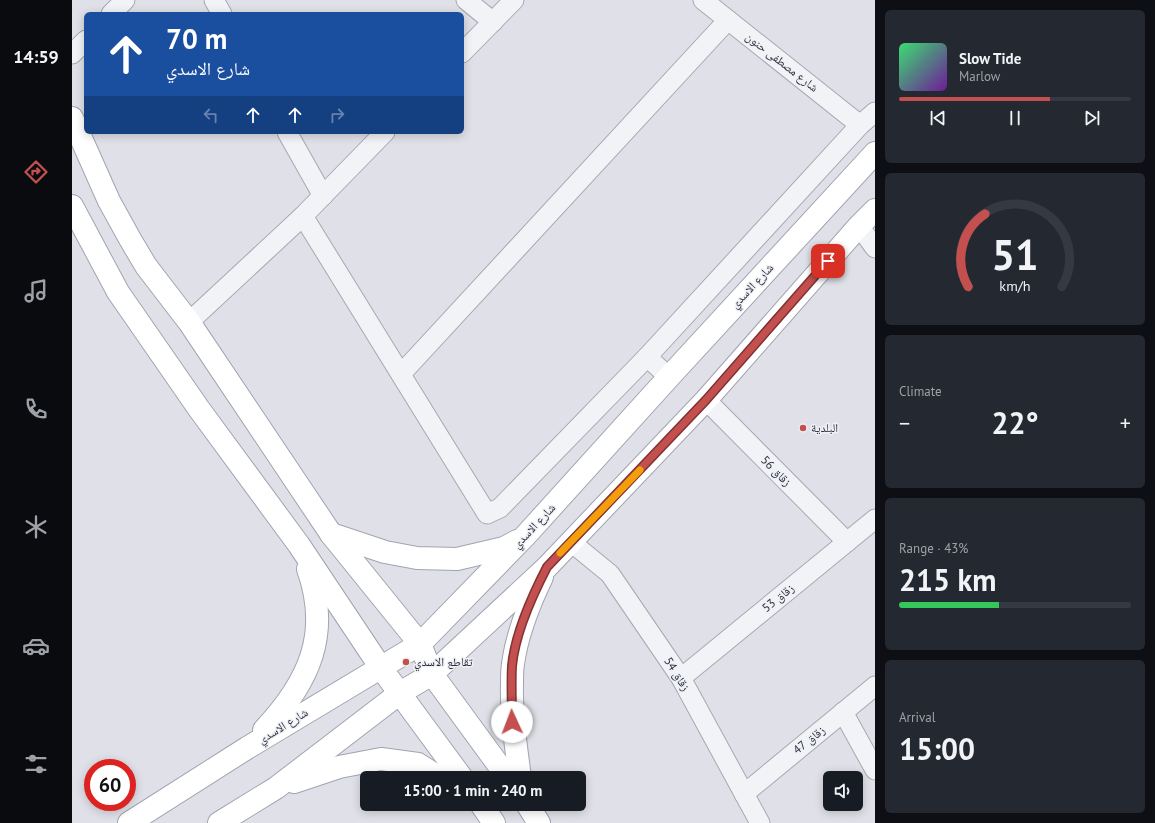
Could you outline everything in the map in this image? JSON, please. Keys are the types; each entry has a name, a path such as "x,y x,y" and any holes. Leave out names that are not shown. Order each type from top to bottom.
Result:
{"main road":[{"path":"72,118 109,201 146,266 189,322 331,534 420,644 432,674 503,771"},
{"name":"شارع الاسدي","path":"129,823 246,748 420,644 526,535 875,153"},
{"path":"72,206 118,292 298,545 381,668 457,771"},
{"path":"219,823 276,788 400,693 432,674 547,567 706,400 859,226 875,210"},
{"path":"331,534 385,552 417,558 457,560 504,548 526,535"},
{"path":"246,748 286,704 305,674 312,657 316,639 316,607 311,578 298,545"},
{"path":"519,771 512,722 512,665 521,630 533,595 547,567"},
{"path":"276,788 339,767 381,759 418,764 429,771"},
{"path":"486,811 494,823"},
{"path":"531,811 539,823"}],"street":[{"path":"113,12 125,0"},
{"path":"214,0 221,12"},
{"path":"466,0 493,22"},
{"path":"464,51 514,0"},
{"name":"شارع مصطفى حنون","path":"703,0 860,125"},
{"path":"401,374 728,20"},
{"path":"72,54 84,42"},
{"path":"303,216 487,514 500,508 647,357 860,125 875,112"},
{"path":"288,134 323,196"},
{"path":"189,322 303,216 383,134"},
{"path":"859,226 875,248"},
{"path":"647,357 669,377"},
{"name":"زقاق 56","path":"706,400 847,542"},
{"name":"زقاق 53","path":"681,678 875,519"},
{"name":"زقاق 54","path":"571,542 610,574 681,678 760,823"},
{"name":"زقاق 47","path":"744,794 875,686"},
{"path":"843,712 875,770"}],"slow traffic":[{"path":"560,553 640,470"}],"place":[{"name":"البلدية","path":"803,428"},
{"name":"تقاطع الاسدي","path":"406,662"}],"route":[{"path":"512,722 512,665 518,637 533,595 547,567 706,400 828,261"}]}
